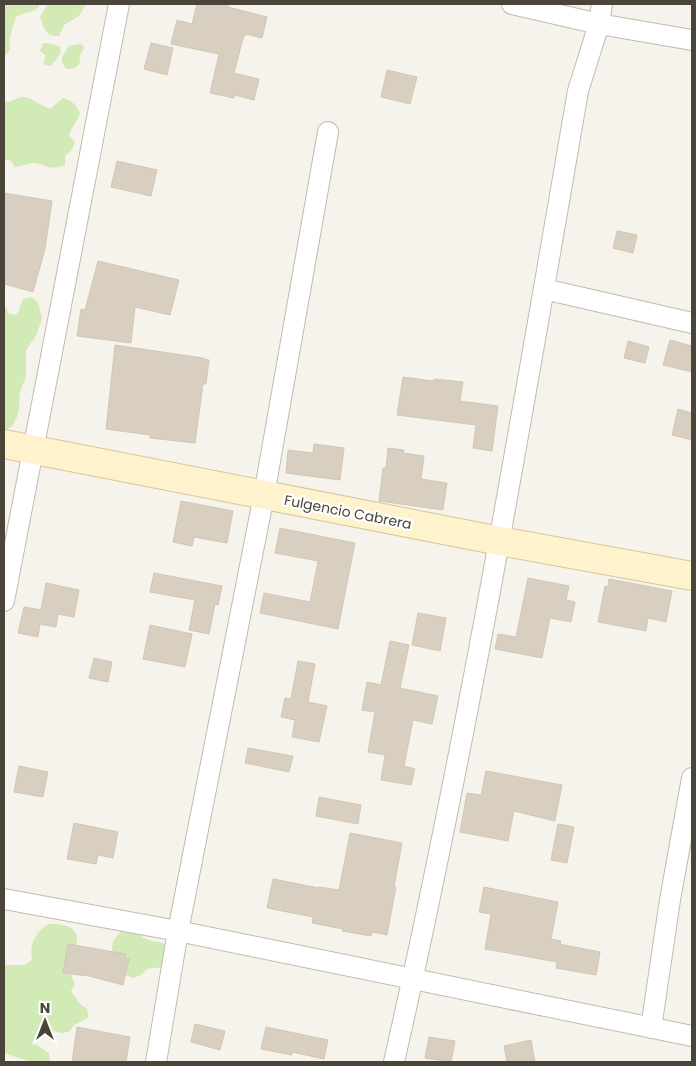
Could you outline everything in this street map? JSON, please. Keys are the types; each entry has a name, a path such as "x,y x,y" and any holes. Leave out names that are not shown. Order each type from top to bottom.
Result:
{"main road":[{"name":"Fulgencio Cabrera","path":"4,444 500,541 692,576"}],"street":[{"path":"4,601 119,4"},
{"path":"512,4 599,24 692,40"},
{"path":"394,1062 413,979 500,541 578,91 599,24 602,4"},
{"path":"156,1062 178,931 264,495 328,132"},
{"path":"544,289 692,322"},
{"path":"651,1028 692,778"},
{"path":"4,899 178,931 692,1036"}],"green space":[{"path":"4,4 39,4 39,7 16,17 10,37 10,49 4,58"},
{"path":"48,4 85,4 85,6 79,16 64,25 59,36 54,36 46,31 40,17"},
{"path":"43,43 60,47 61,53 51,66 43,64 46,56 40,51"},
{"path":"81,44 84,47 79,58 81,62 75,68 66,69 62,62 62,57 69,46"},
{"path":"25,97 50,109 63,98 72,102 77,108 80,114 69,136 75,142 72,150 65,156 65,165 54,168 32,163 15,167 10,160 4,160 4,101 8,102"},
{"path":"31,297 38,302 42,319 36,336 26,350 26,376 20,392 17,417 13,425 4,432 4,304 9,314 17,315 23,299"},
{"path":"48,924 68,927 77,936 76,947 70,964 75,984 71,991 80,1004 87,1009 89,1017 74,1025 69,1032 52,1031 35,1035 35,1044 49,1053 50,1061 31,1062 4,1053 4,965 25,965 32,960 31,949 34,939"},
{"path":"124,928 141,929 142,937 166,944 163,967 147,969 141,975 133,978 121,973 112,949 113,941"}],"building":[{"path":"197,4 228,4 228,7 267,17 262,38 244,35 234,73 259,79 254,100 235,95 234,98 210,93 219,54 171,44 177,20 192,24"},
{"path":"151,43 173,48 167,75 144,69"},
{"path":"387,70 417,77 410,104 381,97"},
{"path":"117,161 157,170 151,196 111,187"},
{"path":"4,193 52,201 45,249 33,292 4,284"},
{"path":"617,231 637,235 633,253 613,248"},
{"path":"98,261 179,280 170,315 135,307 131,343 77,336 81,309 85,310"},
{"path":"670,340 692,346 692,372 663,365"},
{"path":"628,341 649,347 645,363 624,358"},
{"path":"115,345 209,360 206,384 203,384 195,443 150,438 150,435 106,429"},
{"path":"403,377 463,382 460,401 498,406 492,451 473,448 476,425 397,415"},
{"path":"678,409 692,413 692,440 672,435"},
{"path":"314,444 344,448 340,480 286,473 288,450 313,453"},
{"path":"388,448 404,450 403,453 424,456 421,479 447,483 443,510 379,501 383,468 386,468"},
{"path":"181,501 233,511 227,543 194,537 192,546 173,542"},
{"path":"280,528 355,543 338,629 260,613 264,593 310,602 318,561 275,553"},
{"path":"154,573 222,586 218,605 215,604 209,634 189,630 195,600 150,592"},
{"path":"528,578 569,586 566,600 575,602 571,622 550,618 542,658 495,649 498,634 516,637"},
{"path":"609,579 672,591 666,622 648,618 646,631 598,622 605,586 608,587"},
{"path":"46,583 79,590 74,617 58,614 56,627 40,624 38,637 18,633 24,607 41,610"},
{"path":"418,613 446,618 440,651 412,645"},
{"path":"150,625 192,634 185,667 143,659"},
{"path":"390,641 409,645 400,688 438,696 432,724 413,720 404,766 415,769 411,785 381,780 385,755 368,752 375,712 362,710 367,682 381,685"},
{"path":"94,658 112,662 108,682 89,678"},
{"path":"298,661 315,664 308,702 327,706 319,742 292,737 295,720 281,717 285,698 291,699"},
{"path":"248,748 293,756 289,772 245,763"},
{"path":"19,766 48,772 43,797 14,792"},
{"path":"486,771 562,785 555,821 514,811 508,841 460,832 467,793 481,795"},
{"path":"319,797 361,805 358,824 316,816"},
{"path":"74,823 118,832 113,858 98,855 96,864 67,859"},
{"path":"558,824 574,827 567,863 551,860"},
{"path":"350,833 402,843 387,935 372,932 371,936 342,931 343,929 312,923 313,917 267,908 273,879 339,890"},
{"path":"484,887 558,902 551,939 561,941 560,944 600,952 596,975 556,968 557,962 485,949 491,914 479,912"},
{"path":"68,944 126,954 125,958 129,959 123,985 89,976 63,973"},
{"path":"195,1024 225,1031 220,1050 191,1042"},
{"path":"77,1027 130,1037 126,1062 72,1062"},
{"path":"266,1027 328,1040 324,1059 292,1052 292,1055 261,1049"},
{"path":"429,1037 455,1041 451,1062 425,1058"},
{"path":"531,1040 535,1062 507,1062 504,1046"}]}
